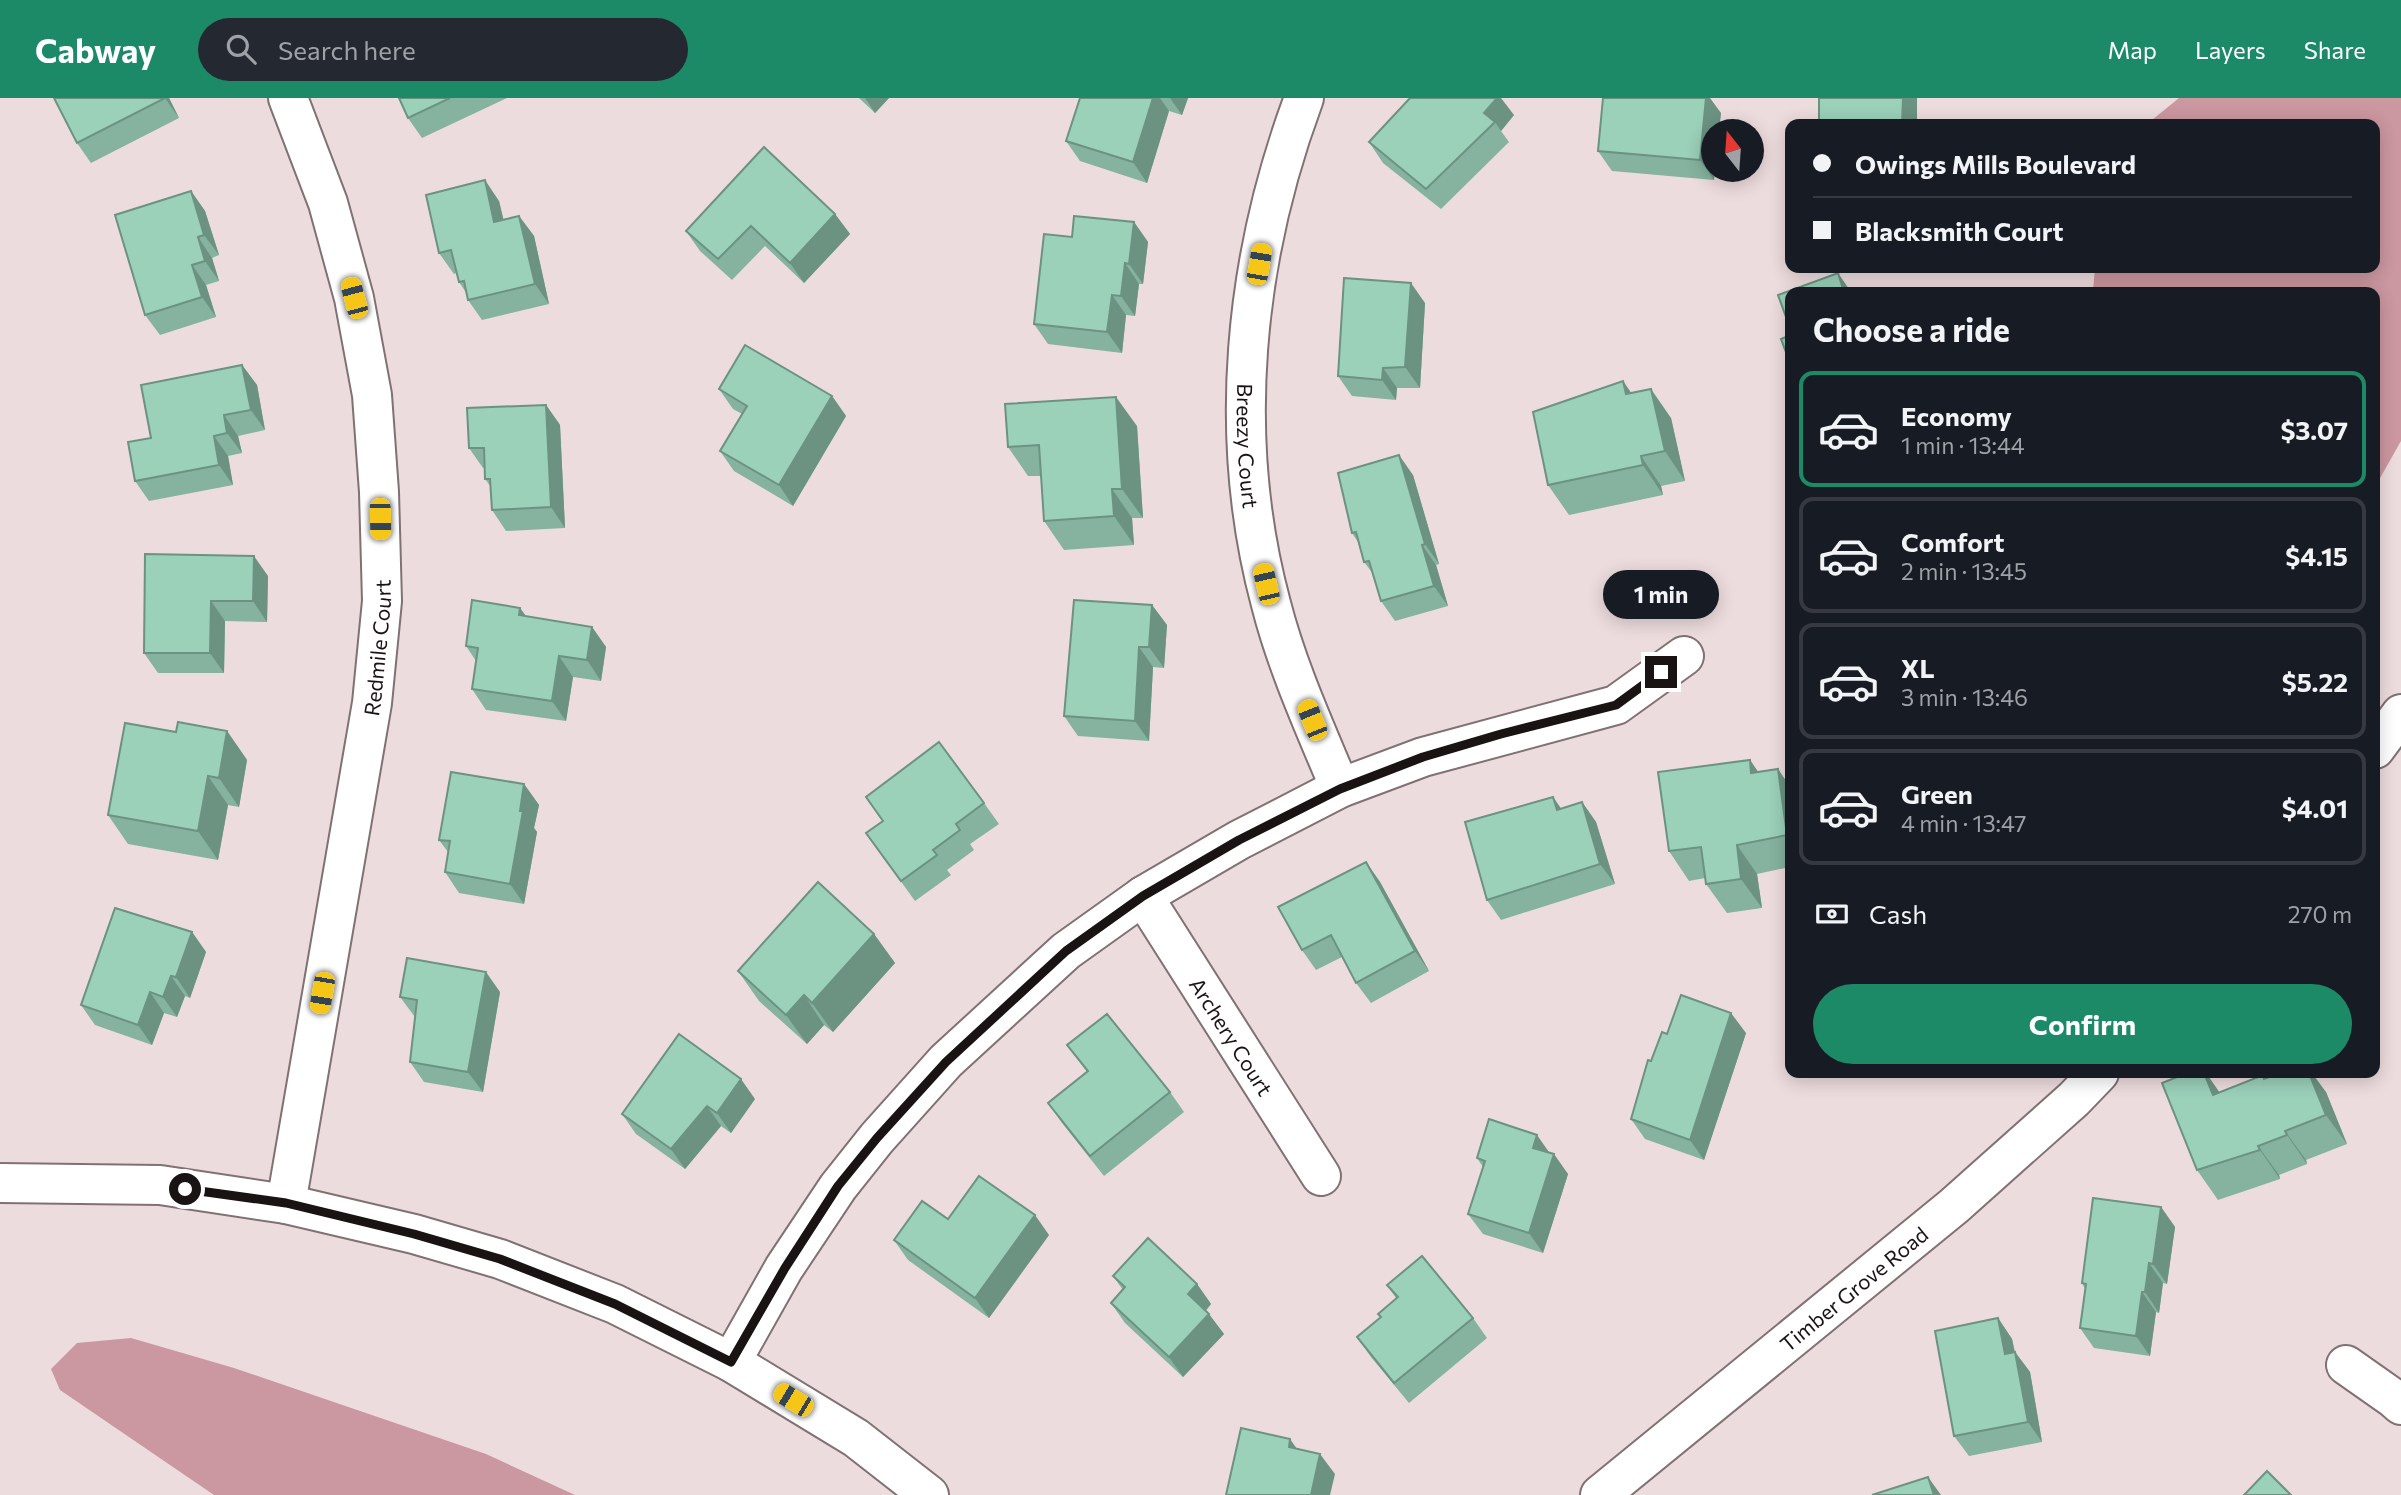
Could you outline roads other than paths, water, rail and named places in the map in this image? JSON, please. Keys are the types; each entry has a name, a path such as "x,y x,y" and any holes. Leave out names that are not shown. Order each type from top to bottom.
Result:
{"street":[{"name":"Redmile Court","path":"286,1203 372,703 382,601 379,492 370,383 354,298 328,203 301,126 288,98"},
{"name":"Breezy Court","path":"1304,98 1291,133 1267,220 1252,307 1245,386 1248,469 1256,542 1271,606 1294,674 1340,789"},
{"path":"731,1362 785,1268 838,1186 877,1138 946,1062 1066,951 1143,896 1239,840 1340,789 1423,757 1616,705 1684,656"},
{"path":"2380,742 2401,714"},
{"name":"Archery Court","path":"1143,896 1321,1176"},
{"name":"Timber Grove Road","path":"1600,1495 1954,1206 2094,1078"},
{"path":"0,1183 160,1185 286,1203 414,1234 500,1259 615,1304 731,1362 856,1438 929,1495"},
{"path":"2346,1366 2401,1405"}]}
